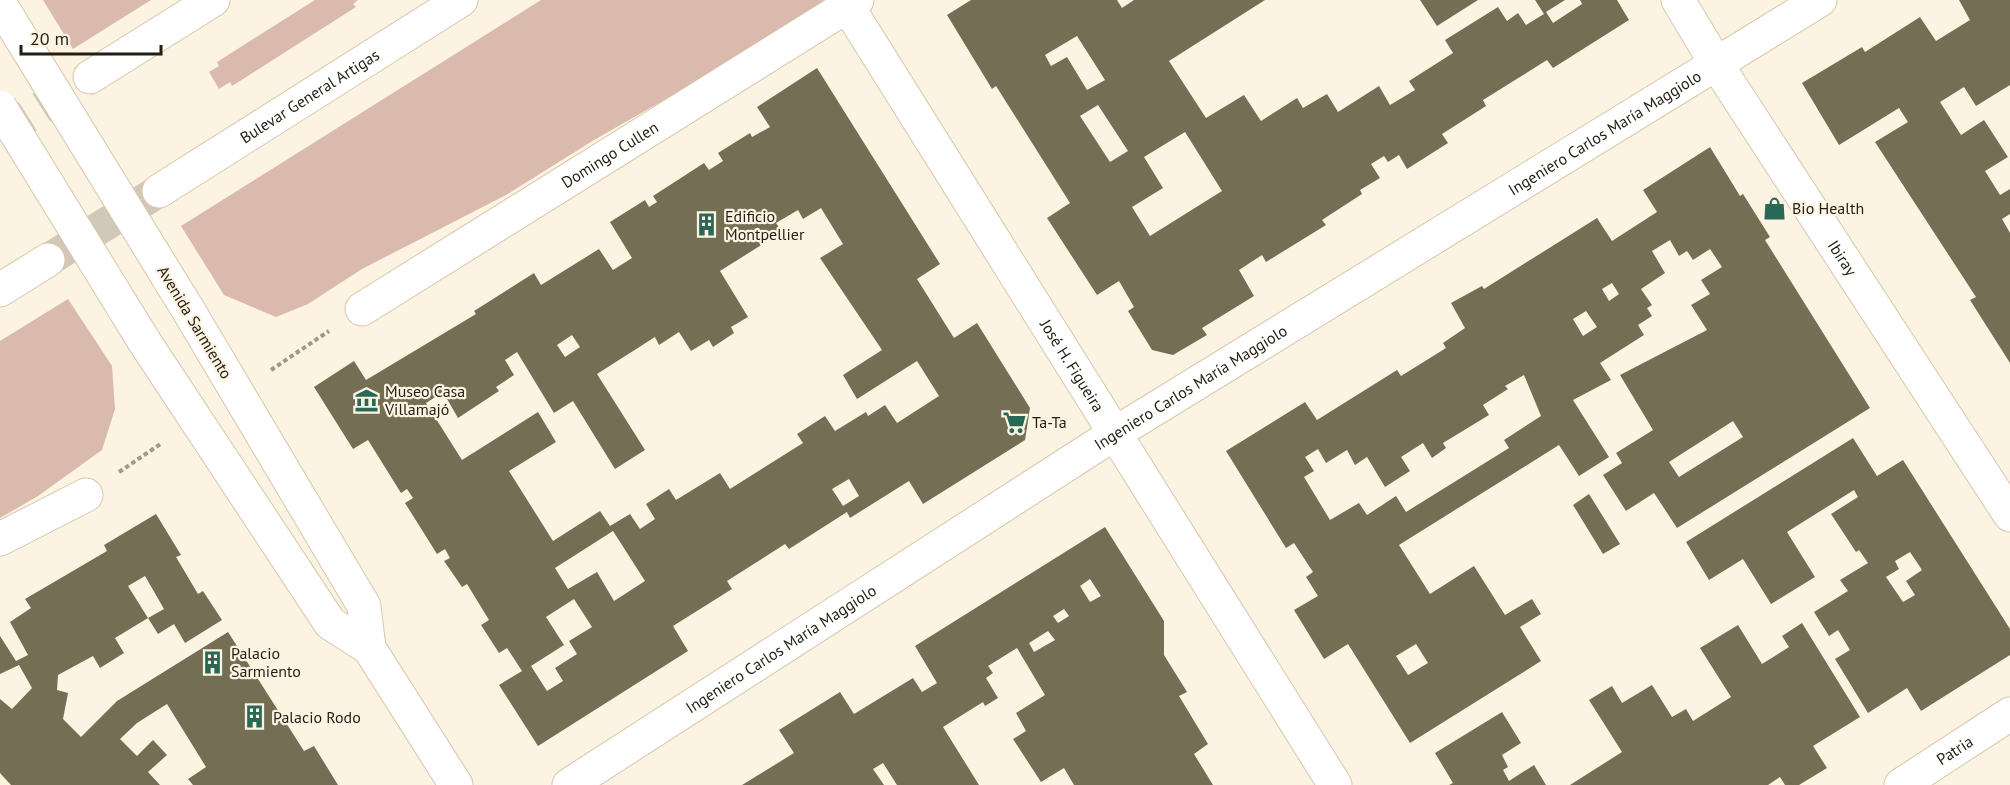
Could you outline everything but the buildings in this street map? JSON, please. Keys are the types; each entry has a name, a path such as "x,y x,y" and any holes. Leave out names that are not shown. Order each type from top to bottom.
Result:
{"street":[{"path":"90,77 213,0"},
{"name":"Bulevar General Artigas","path":"159,191 461,0"},
{"name":"Ibiray","path":"1678,0 1717,65 2010,515"},
{"name":"Ingeniero Carlos María Maggiolo","path":"569,785 1114,434 1821,0"},
{"name":"Domingo Cullen","path":"362,309 853,3"},
{"name":"José H. Figueira","path":"853,3 1114,434 1335,785"},
{"name":"Avenida Sarmiento","path":"0,4 190,313 364,606 369,648"},
{"name":"Avenida Sarmiento","path":"0,107 144,341 330,623 369,648 456,785"},
{"path":"0,290 48,260"},
{"path":"0,539 86,495"},
{"name":"Patria","path":"1900,785 2010,714"}],"shaded area":[{"path":"43,0 151,0 73,49"},
{"path":"315,0 358,0 353,4 356,7 232,86 230,82 219,89 209,72 219,66 217,62"},
{"path":"541,0 824,0 776,36 594,140 506,195 362,269 308,304 276,317 224,295 181,226"},
{"path":"68,299 112,366 115,409 102,450 38,496 0,518 0,341"}],"tunnel":[{"path":"0,134 90,77"},
{"path":"48,260 159,191"}],"place":[{"name":"Bio Health","path":"1774,208"},
{"name":"Edificio Montpellier","path":"707,225"},
{"name":"Museo Casa Villamajó","path":"367,400"},
{"name":"Ta-Ta","path":"1014,422"},
{"name":"Palacio Sarmiento","path":"213,662"},
{"name":"Palacio Rodo","path":"255,717"}]}
